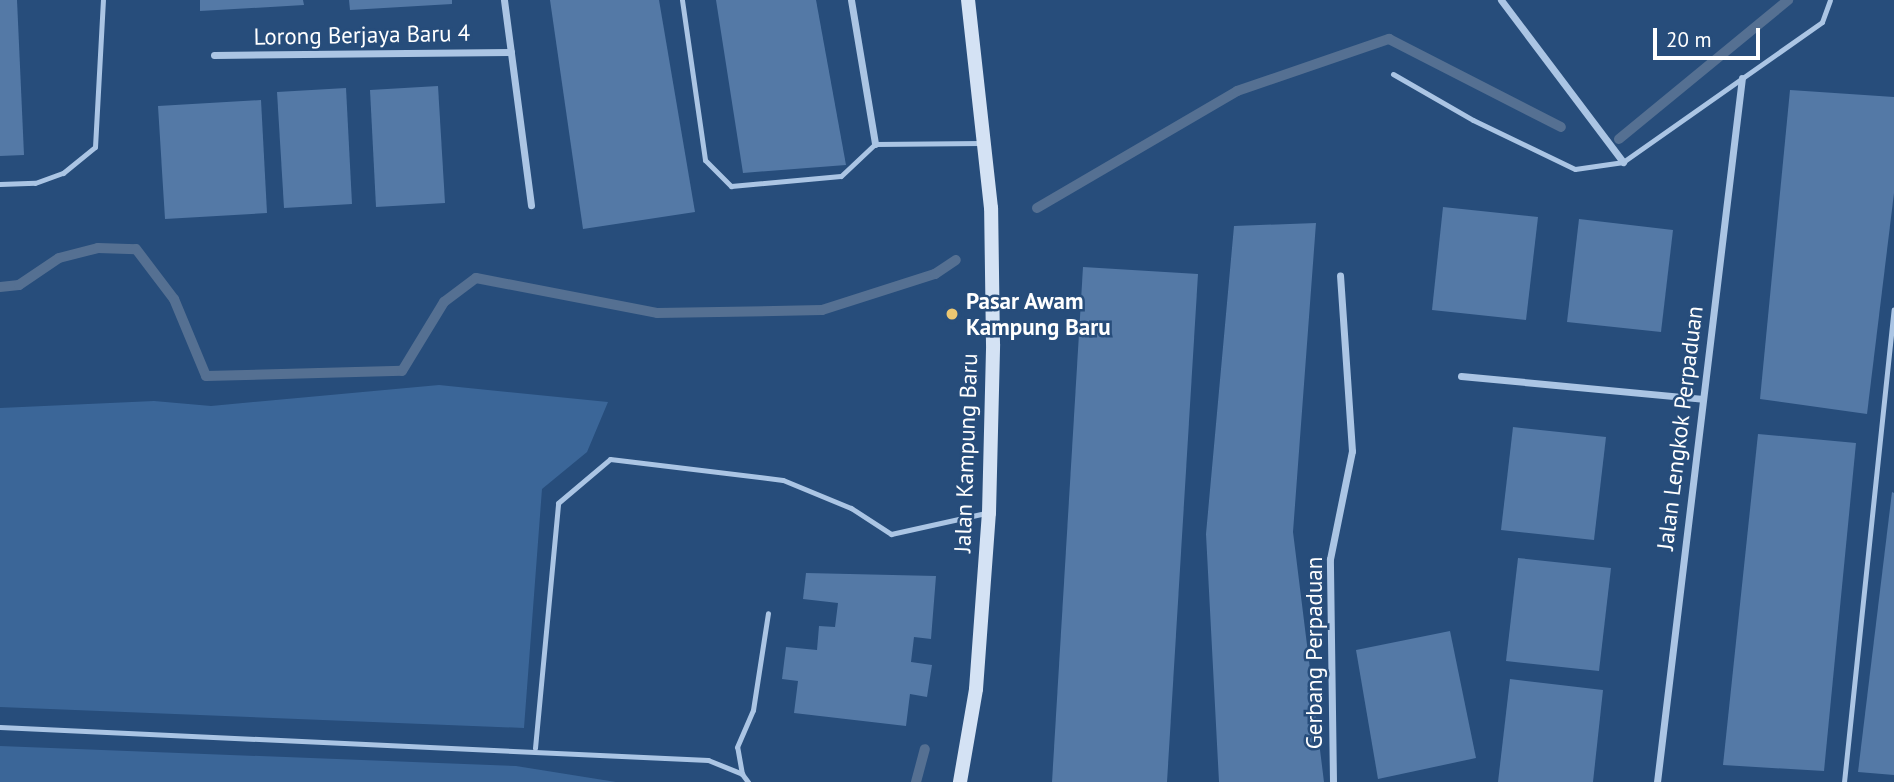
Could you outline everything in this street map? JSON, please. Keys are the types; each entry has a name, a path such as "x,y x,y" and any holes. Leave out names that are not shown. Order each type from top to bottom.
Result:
{"main road":[{"name":"Jalan Kampung Baru","path":"960,782 976,689 989,513 993,344 986,143 968,0"}],"street":[{"path":"504,0 531,205"},
{"path":"851,0 875,144"},
{"path":"1501,0 1623,162"},
{"name":"Lorong Berjaya Baru 4","path":"214,55 511,52"},
{"name":"Jalan Lengkok Perpaduan","path":"1657,782 1742,78"},
{"name":"Gerbang Perpaduan","path":"1334,782 1330,559 1352,451 1340,275"},
{"path":"1461,376 1703,399"}],"lane":[{"path":"0,184 35,183 63,173 95,147 103,0"},
{"path":"682,0 705,160 731,186 841,176 875,144 986,143"},
{"path":"1394,74 1474,120 1575,169 1623,162 1822,22 1830,0"},
{"path":"1844,782 1894,310"},
{"path":"535,748 558,503 610,459 783,480 851,508 891,534 989,513"},
{"path":"748,782 742,774 737,747 754,710 768,613"},
{"path":"0,727 535,748 708,760 742,774"}],"shaded area":[{"path":"439,385 608,402 587,452 542,489 524,728 0,707 0,408 154,401 211,406"},
{"path":"0,746 516,766 616,782 0,782"}],"building":[{"path":"0,0 17,0 24,155 0,156"},
{"path":"200,0 303,0 304,5 200,11"},
{"path":"349,0 452,0 452,4 350,10"},
{"path":"550,0 659,0 695,212 583,229"},
{"path":"716,0 816,0 846,165 743,173"},
{"path":"438,86 445,203 376,207 370,90"},
{"path":"346,88 352,204 284,208 277,92"},
{"path":"1790,90 1894,97 1894,193 1867,414 1760,399"},
{"path":"261,100 267,213 165,219 158,106"},
{"path":"1443,207 1538,217 1526,320 1432,310"},
{"path":"1579,219 1673,230 1661,332 1567,322"},
{"path":"1316,223 1293,532 1324,782 1219,782 1206,534 1234,226"},
{"path":"1083,267 1198,274 1167,782 1052,782"},
{"path":"1513,427 1606,437 1594,540 1501,530"},
{"path":"1758,434 1856,443 1824,771 1723,765"},
{"path":"1892,492 1894,493 1894,775 1858,772"},
{"path":"1518,558 1611,568 1599,671 1506,661"},
{"path":"806,573 936,576 931,639 914,637 911,662 932,665 927,697 910,694 906,726 794,713 798,681 782,679 786,647 817,650 819,626 835,627 838,603 803,599"},
{"path":"1450,631 1476,758 1378,779 1356,650"},
{"path":"1510,679 1603,690 1593,782 1498,782"}],"waterway":[{"path":"1619,139 1788,0"},
{"path":"1037,208 1237,91 1389,39 1561,127"},
{"path":"0,287 19,285 59,258 98,248 136,249 174,299 206,376 402,371 444,302 476,278 657,313 822,310 935,274 956,260"},
{"path":"916,782 925,749"}],"place":[{"name":"Pasar Awam Kampung Baru","path":"952,314"}]}
